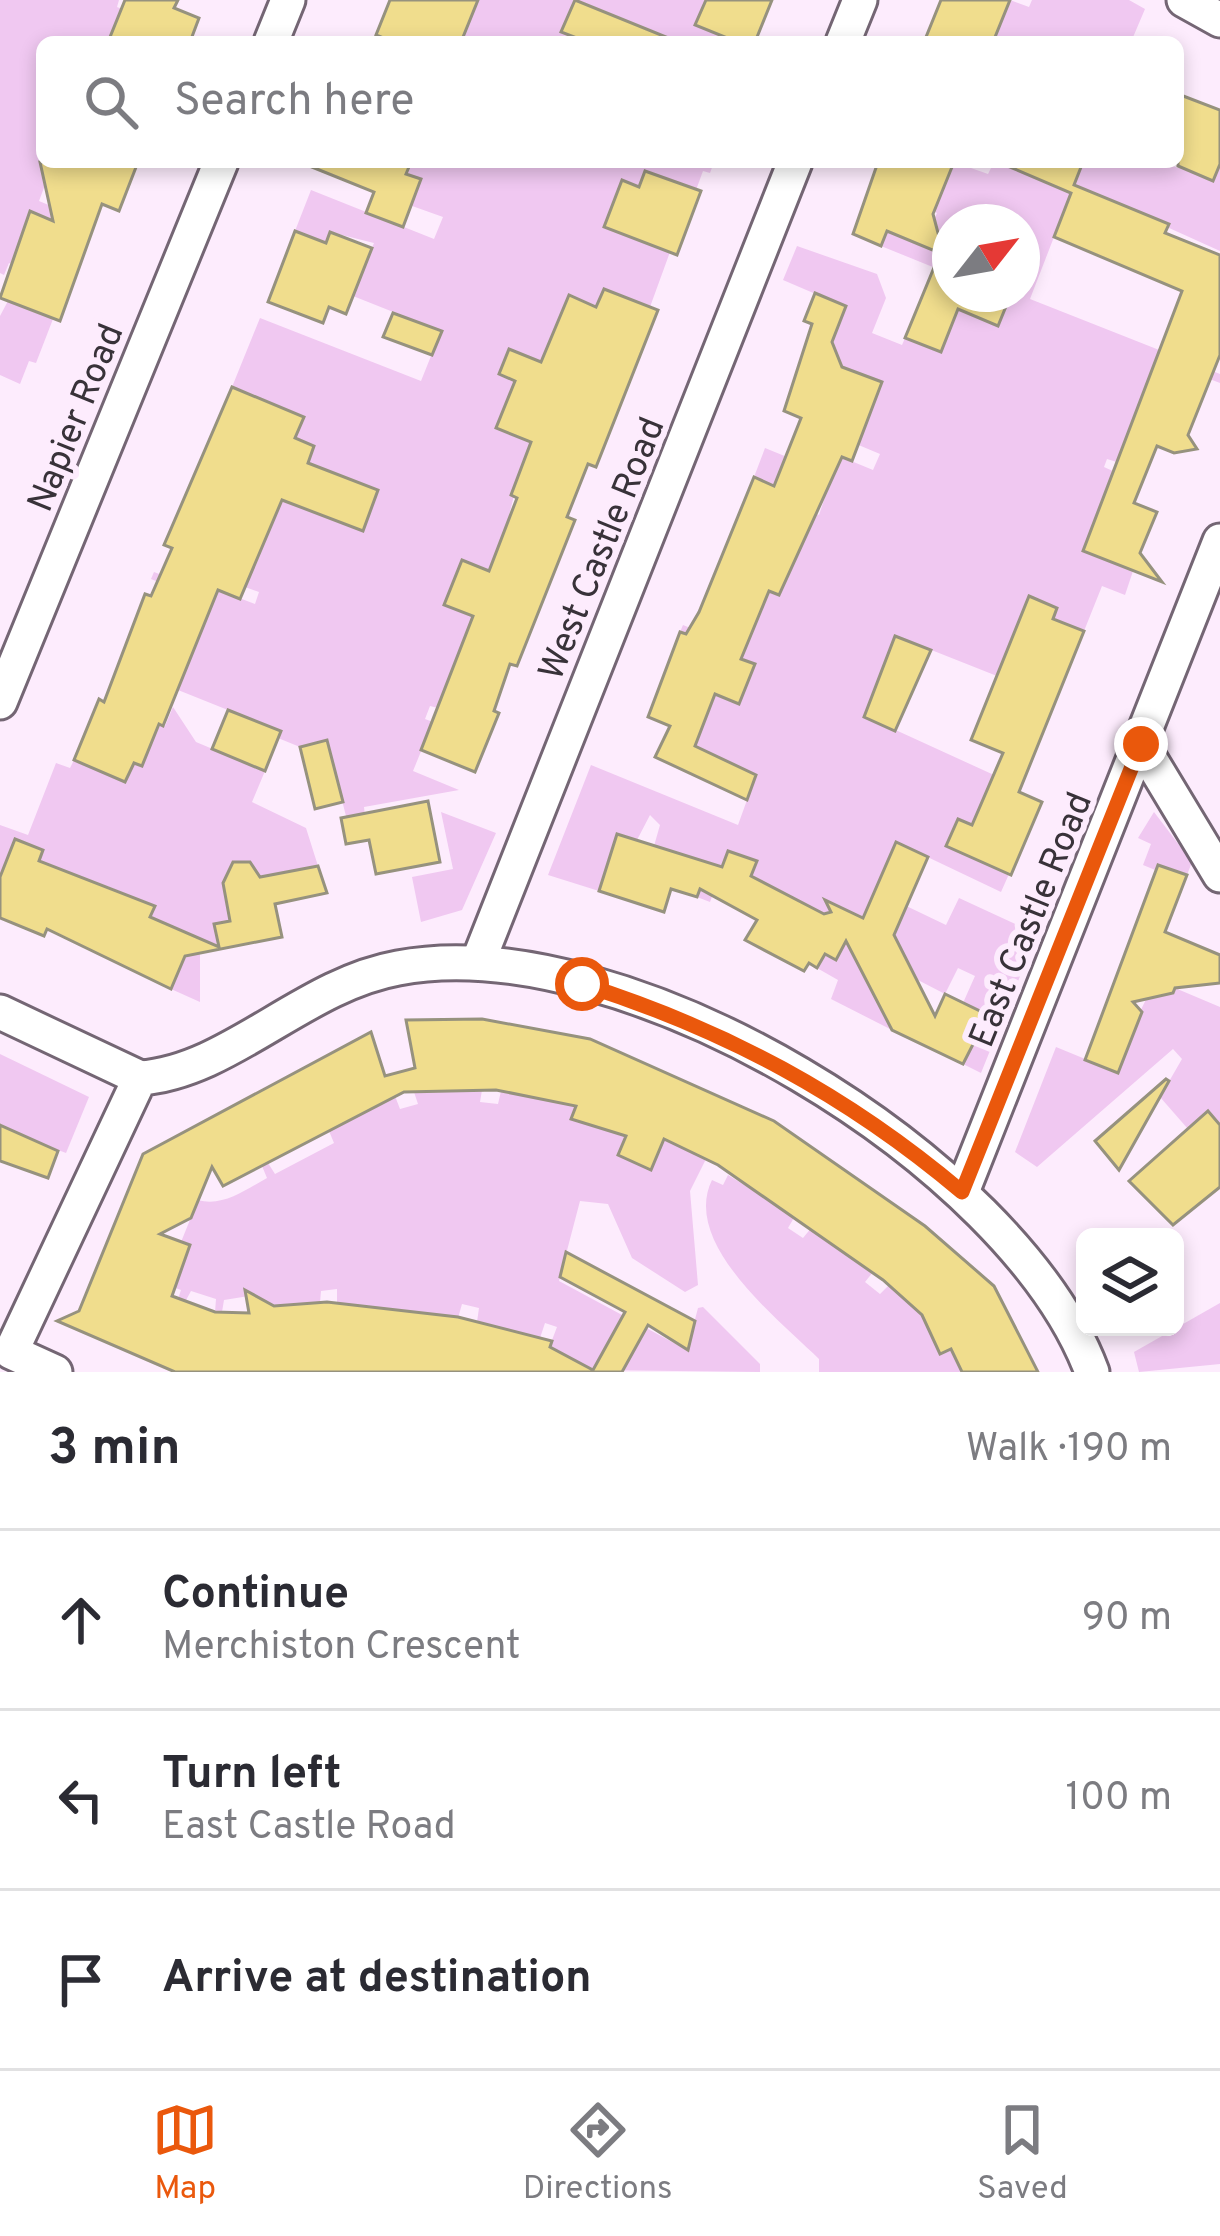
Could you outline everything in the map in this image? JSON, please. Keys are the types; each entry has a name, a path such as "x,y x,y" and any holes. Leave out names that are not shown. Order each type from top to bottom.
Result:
{"street":[{"path":"273,36 288,0"},
{"path":"845,36 860,0"},
{"path":"1184,0 1220,20"},
{"name":"Napier Road","path":"0,702 219,168"},
{"name":"West Castle Road","path":"478,962 794,168"},
{"name":"East Castle Road","path":"962,1192 1220,541"},
{"path":"1141,744 1220,875"},
{"path":"0,1012 140,1078 184,1071 316,996 359,979 422,964 478,962 582,984 725,1036 838,1096 962,1192 1042,1275 1063,1306 1092,1372"},
{"path":"55,1372 10,1352 140,1078"}],"shaded area":[{"path":"0,0 119,0 117,7 135,14 114,36 36,36 36,168 48,177 39,201 94,224 89,236 30,212 20,236 31,242 21,268 9,263 4,275 0,273"},
{"path":"476,0 574,0 561,32 571,36 463,36"},
{"path":"575,0 706,0 696,25 723,36 662,36"},
{"path":"1010,0 1029,7 1032,0 1129,0 1145,9 1134,36 995,36"},
{"path":"1204,104 1213,180 1220,164 1220,251 1074,185 1081,168 1184,168 1184,153"},
{"path":"406,168 712,168 710,173 703,171 696,190 646,171 639,187 621,181 604,227 670,252 650,307 604,289 596,307 568,296 552,336 585,379 509,350 500,374 560,400 513,387 497,428 544,446 520,471 495,573 477,566 469,584 455,579 444,604 473,616 438,708 430,706 425,719 433,722 413,771 459,790 364,807 365,816 347,820 327,741 300,747 278,738 280,731 178,690 212,604 151,579 154,572 186,584 189,579 255,604 259,592 234,583 248,580 273,521 215,496 300,480 314,447 295,438 304,417 232,387 260,318 421,381 441,331 353,296 374,243 330,232 326,243 295,231 311,190 434,239 443,217 373,192 381,173 420,179 402,172"},
{"path":"951,168 988,174 991,168 1045,168 1041,180 1071,193 1040,273 1040,204 932,204 929,209"},
{"path":"887,231 927,248 932,243 932,267 881,246"},
{"path":"797,246 877,274 886,298 872,333 902,345 905,338 941,352 957,312 997,325 998,312 1040,312 1040,303 1220,374 1220,383 1158,359 1120,463 1107,459 1104,467 1115,472 1083,551 1133,571 1125,595 1102,586 1084,631 1053,619 1057,608 1029,597 997,676 896,636 865,716 994,775 972,825 946,845 1009,874 1001,892 896,842 875,891 946,925 959,898 1037,934 981,1073 963,1064 963,1003 975,976 958,968 945,994 916,979 890,1029 831,999 838,980 817,968 825,954 836,960 855,925 746,890 756,862 729,851 710,902 697,897 707,863 654,846 660,825 650,815 637,840 617,834 599,891 548,875 591,765 738,825 756,775 695,746 715,694 739,703 755,664 680,632 683,625 739,648 769,590 780,594 802,508 819,515 825,497 810,491 806,499 754,477 765,448 814,468 822,449 873,470 880,454 830,433 838,411 867,422 882,383 835,364 835,349 822,344 811,355 802,351 812,324 835,333 846,307 783,280"},
{"path":"8,301 53,319 36,363 29,361 20,384 0,375 0,316"},
{"path":"173,707 196,742 265,771 252,802 306,828 318,866 255,878 248,861 232,863 230,921 214,924 220,949 200,954 200,1002 171,989 184,959 179,930 150,917 154,905 140,899 134,910 121,904 124,893 107,886 82,943 39,861 43,850 15,839 0,877 0,825 28,835 56,763 70,768 74,760 125,781 134,762 142,765 151,721 165,726"},
{"path":"441,812 496,833 462,910 421,922 412,877 453,869"},
{"path":"1154,812 1192,862 1187,875 1170,876 1143,865 1151,844 1138,838"},
{"path":"1175,988 1220,1007 1220,1125 1188,1129 1160,1097 1182,1059 1173,1049 1037,1167 1015,1152 1056,1047 1112,1070 1151,989 1166,995"},
{"path":"0,1054 89,1097 66,1153 0,1128"},
{"path":"482,1090 480,1102 498,1104 501,1091 576,1106 572,1119 636,1127 651,1170 659,1137 706,1159 690,1191 698,1285 685,1292 632,1258 608,1204 580,1201 559,1281 687,1350 698,1308 703,1307 760,1364 760,1372 593,1370 549,1348 557,1327 545,1323 540,1338 477,1322 479,1308 462,1304 458,1318 337,1303 337,1289 321,1291 320,1303 258,1307 255,1295 224,1300 222,1312 215,1312 216,1299 191,1291 185,1302 178,1299 181,1290 170,1286 190,1246 181,1242 198,1200 216,1201 242,1192 267,1178 262,1166 268,1163 275,1174 334,1143 329,1131 395,1096 400,1109 418,1104 414,1092"},
{"path":"728,1175 795,1216 788,1228 803,1238 812,1227 873,1272 865,1282 880,1294 889,1285 939,1329 962,1372 819,1372 819,1359 759,1301 721,1254 706,1204 712,1180 723,1185"},
{"path":"1220,1303 1220,1364 1139,1372 1134,1352 1162,1336 1184,1336 1184,1324"}],"building":[{"path":"125,0 178,0 174,8 199,18 192,36 110,36"},
{"path":"390,0 478,0 463,36 376,35"},
{"path":"575,0 664,36 571,36 561,32"},
{"path":"706,0 772,0 757,36 722,36 695,25"},
{"path":"941,0 1010,0 995,36 926,36"},
{"path":"1184,96 1220,110 1220,164 1213,181 1183,168"},
{"path":"41,168 136,168 119,211 102,204 60,321 0,298 30,211 53,221"},
{"path":"314,168 408,168 406,174 421,179 403,227 366,213 374,192"},
{"path":"876,168 952,168 937,204 932,204 932,250 887,231 881,246 853,234"},
{"path":"1012,168 1081,168 1074,185 1169,224 1165,233 1220,255 1220,355 1188,435 1197,449 1174,453 1157,446 1134,503 1157,512 1140,553 1162,582 1083,551 1182,291 1054,237 1071,193"},
{"path":"645,171 701,191 677,255 604,227 622,180 639,187"},
{"path":"295,231 326,243 330,232 372,248 346,314 329,307 323,323 268,302"},
{"path":"932,272 932,312 957,312 941,352 905,338"},
{"path":"604,289 658,310 596,467 588,464 567,517 575,520 517,666 510,664 494,711 499,713 475,772 421,750 473,616 444,605 462,560 489,571 517,498 511,495 531,442 496,428 515,381 499,374 509,349 541,362 569,295 596,307"},
{"path":"815,293 846,306 832,342 842,367 882,382 852,461 842,457 779,595 769,591 741,659 755,664 739,704 715,694 695,746 756,775 747,800 655,757 670,726 648,717 680,632 686,634 699,612 754,477 774,486 801,418 784,411 812,324 804,321"},
{"path":"965,312 1004,312 998,326"},
{"path":"393,313 442,331 432,355 383,337"},
{"path":"232,387 304,417 295,438 314,446 308,463 378,490 363,531 282,500 240,599 218,590 163,726 159,724 142,766 134,763 125,782 74,760 99,699 104,702 145,594 151,596 172,548 164,545"},
{"path":"1029,596 1057,608 1053,619 1084,631 1019,792 1042,802 1011,875 946,846 958,819 972,825 1003,753 971,740"},
{"path":"895,636 931,650 895,731 864,717"},
{"path":"228,710 281,731 265,771 212,749"},
{"path":"327,740 343,802 315,809 300,747"},
{"path":"428,801 440,862 376,874 369,840 346,844 341,818"},
{"path":"617,834 722,867 728,851 757,861 751,876 824,914 831,912 825,900 863,918 896,842 928,857 894,935 935,1016 945,994 988,1015 963,1064 892,1030 846,941 836,960 825,954 817,968 809,963 804,971 745,940 757,920 700,889 697,897 671,889 664,912 599,891"},
{"path":"15,839 43,850 39,861 155,906 150,917 219,947 214,924 230,921 223,883 233,862 250,862 260,877 318,866 327,893 275,904 282,937 185,956 171,989 47,929 44,936 0,918 0,877"},
{"path":"1158,865 1187,875 1165,932 1220,955 1220,983 1175,988 1173,993 1133,1002 1142,1012 1118,1073 1085,1060"},
{"path":"482,1019 590,1039 774,1121 925,1226 994,1286 1038,1372 962,1372 951,1349 940,1354 922,1315 883,1280 718,1165 664,1139 651,1170 618,1155 626,1136 571,1119 576,1106 496,1090 404,1092 223,1186 212,1167 191,1218 160,1234 190,1245 172,1296 215,1312 249,1313 245,1290 274,1306 327,1302 458,1317 552,1341 550,1347 593,1370 625,1312 560,1277 566,1252 695,1321 688,1350 648,1325 622,1372 175,1372 57,1321 79,1311 143,1154 371,1032 385,1076 415,1068 406,1020"},
{"path":"1169,1081 1119,1170 1095,1141"},
{"path":"1208,1111 1220,1125 1220,1187 1173,1225 1129,1181"},
{"path":"0,1125 58,1151 48,1178 0,1161"}],"route":[{"path":"582,984 687,1019 799,1073 873,1121 962,1192 1141,744"}]}
